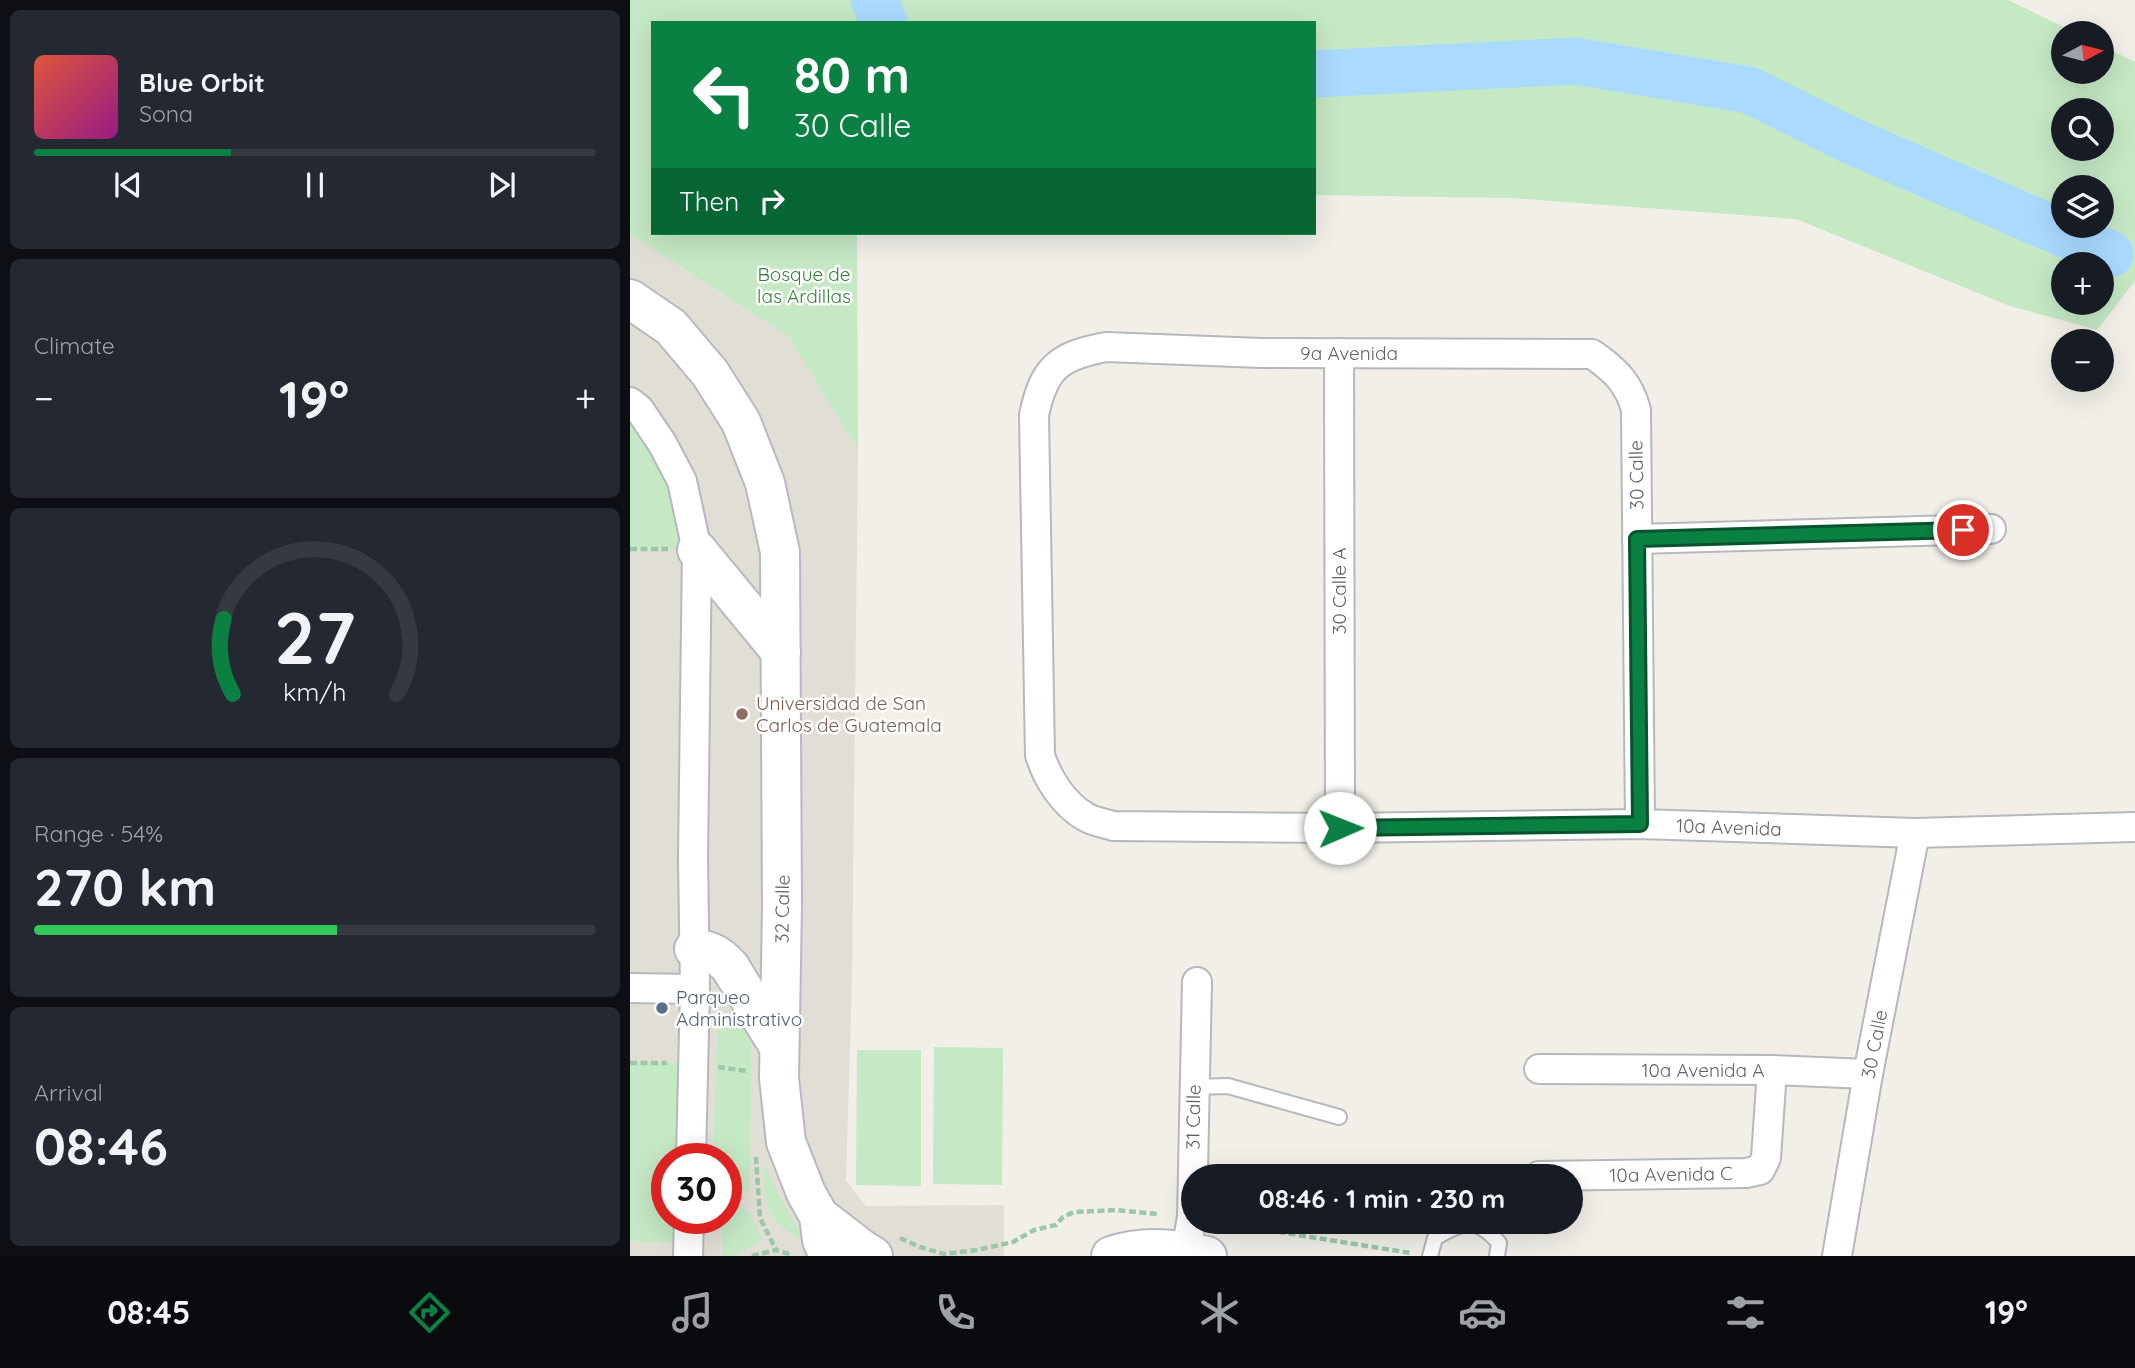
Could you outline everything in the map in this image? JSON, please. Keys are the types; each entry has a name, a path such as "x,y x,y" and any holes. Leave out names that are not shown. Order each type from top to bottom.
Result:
{"street":[{"name":"32 Calle","path":"630,299 671,327 710,373 741,422 765,484 780,552 782,907 778,1061 786,1142 819,1216 822,1240 829,1256"},
{"name":"9a Avenida","path":"1113,826 1086,817 1065,799 1045,771 1040,755 1034,415 1039,391 1047,373 1063,359 1083,351 1106,347 1339,353 1592,354"},
{"name":"30 Calle A","path":"1339,353 1340,828"},
{"name":"30 Calle","path":"1592,354 1623,380 1632,394 1636,410 1640,824"},
{"path":"630,402 654,432 682,481 697,550 693,858 695,989 691,1143"},
{"path":"1637,539 1991,529"},
{"path":"697,550 781,652"},
{"name":"10a Avenida","path":"1113,826 1340,828 1640,824 1915,833 2135,827"},
{"name":"30 Calle","path":"1838,1256 1868,1074 1915,833"},
{"path":"695,950 709,950 720,956 730,967 778,1061"},
{"name":"31 Calle","path":"1197,982 1194,1087 1200,1236"},
{"path":"630,988 695,989"},
{"name":"10a Avenida A","path":"1539,1069 1772,1070 1868,1074"},
{"name":"10a Avenida C","path":"1583,1175 1746,1173 1760,1170 1766,1158 1772,1070"},
{"path":"819,1216 883,1245"},
{"path":"688,1256 689,1234"},
{"path":"1111,1256 1200,1236"}],"lane":[{"path":"1194,1087 1228,1086 1339,1116"},
{"path":"1430,1256 1435,1238 1454,1226 1478,1224 1488,1230 1499,1243 1497,1256"}],"path":[{"path":"630,1063 778,1061"},
{"path":"883,1245 920,1247 944,1254 977,1250 1013,1242 1034,1230 1056,1225 1063,1217 1074,1212 1116,1210 1200,1236 1430,1256"},
{"path":"918,1256 920,1247"},
{"path":"752,1256 776,1250 797,1256"}],"shaded area":[{"name":"Universidad de San Carlos de Guatemala","path":"630,234 788,336 858,450 852,977 846,1181 866,1206 1004,1205 1004,1256 630,1256"}],"green space":[{"name":"Bosque de las Ardillas","path":"630,0 2008,0 2051,21 2051,84 2114,84 2114,52 2135,62 2135,281 2114,308 2114,252 2051,252 2051,315 2109,315 2098,329 2093,329 2010,306 1796,219 1512,198 1316,195 1316,21 651,21 651,235 857,235 858,450 788,336 630,234"},
{"path":"630,404 638,411 697,550 630,549"},
{"path":"718,1014 740,1022 751,1042 748,1191 742,1191 742,1143 714,1143"},
{"path":"934,1047 1003,1048 1002,1185 933,1184"},
{"path":"857,1050 921,1050 921,1186 856,1185"},
{"path":"630,1063 693,1063 691,1143 651,1143 651,1234 688,1234 688,1243 630,1241"},
{"path":"764,1165 790,1216 807,1242 783,1227 770,1213 765,1194"},
{"path":"742,1208 749,1212 763,1239 736,1256 723,1256 721,1234 742,1234"}],"waterway":[{"path":"874,0 883,21"},
{"path":"1316,74 1575,61 1749,90 1847,139 2105,252"}],"place":[{"name":"Universidad de San Carlos de Guatemala","path":"742,714"},
{"name":"Parqueo Administrativo","path":"662,1008"}],"route":[{"path":"1340,828 1640,824 1637,539 1963,530"}]}
